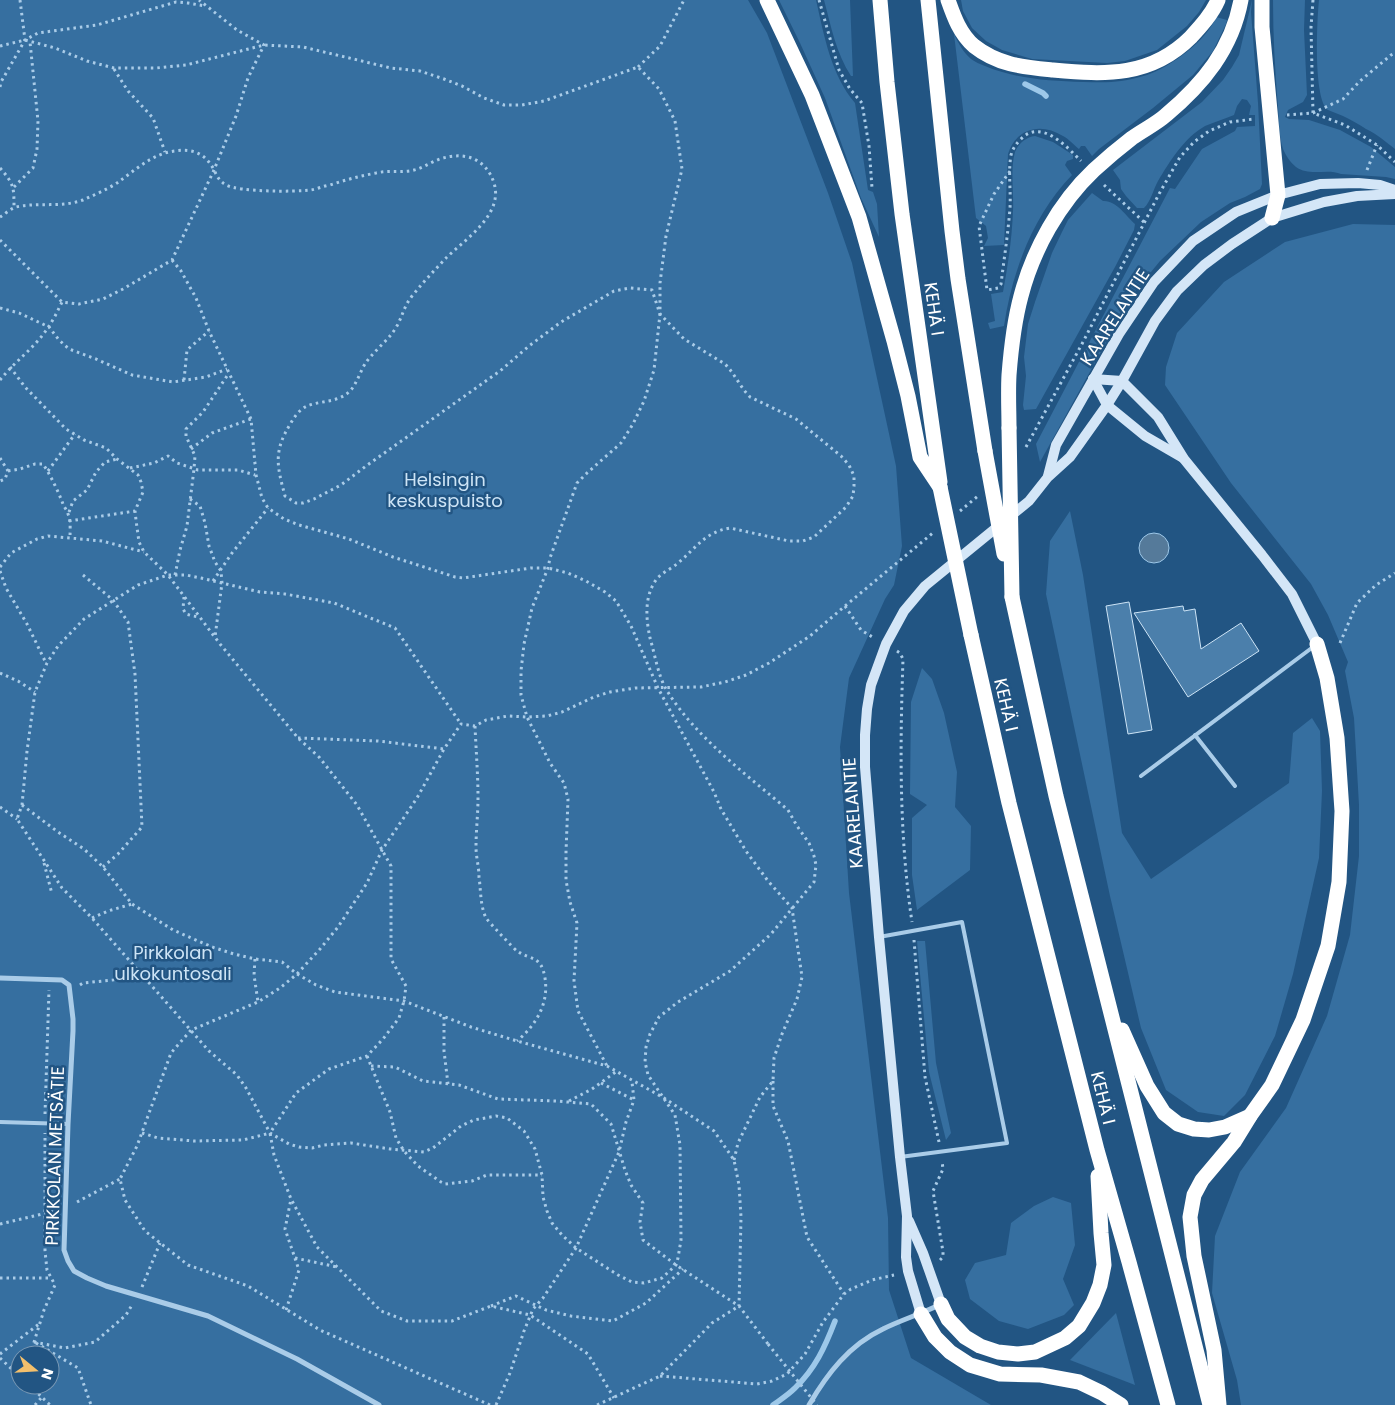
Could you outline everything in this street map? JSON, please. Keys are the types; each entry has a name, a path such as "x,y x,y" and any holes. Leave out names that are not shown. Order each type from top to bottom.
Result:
{"highway":[{"path":"767,0 812,95 859,217 904,377 920,457 940,487"},
{"name":"KEHÄ I","path":"880,0 902,214 940,487 1009,803 1097,1150 1168,1405"},
{"name":"KEHÄ I","path":"928,0 952,231 985,451 1012,597 1056,796 1210,1405"},
{"path":"948,0 954,19 972,44 985,54 998,60 1012,66 1029,68 1071,72 1115,73 1154,63 1171,54 1196,31 1218,0"},
{"path":"1012,597 1009,376 1014,329 1021,296 1033,263 1046,235 1068,200 1094,171 1131,139 1165,116 1195,88 1215,64 1229,40 1241,0"},
{"path":"1262,0 1262,27 1278,195 1272,218"},
{"path":"1219,1405 1214,1350 1194,1256 1190,1217 1194,1196 1202,1180 1234,1142 1272,1085 1303,1020 1328,946 1339,882 1342,811 1337,738 1327,678 1317,644"},
{"path":"1106,994 1147,1086 1164,1113 1178,1124 1194,1129 1209,1130 1225,1127 1250,1116"},
{"path":"941,1304 948,1319 965,1337 980,1346 998,1352 1018,1354 1035,1352 1065,1338 1079,1326 1093,1303 1100,1285 1104,1265 1097,1150"},
{"path":"921,1314 934,1337 950,1352 970,1365 1000,1374 1041,1375 1079,1382 1121,1405"}],"main road":[{"name":"KAARELANTIE","path":"1048,478 1056,445 1135,310 1154,282 1193,241 1236,212 1278,195 1320,184 1358,183 1380,185 1395,190"},
{"name":"KAARELANTIE","path":"921,1314 908,1271 906,1257 907,1216 879,937 865,766 864,735 871,685 886,644 904,611 925,586 1029,501 1048,478 1070,457 1122,382 1155,321 1177,291 1204,266 1232,244 1272,218 1324,202 1357,196 1395,194"},
{"path":"1093,379 1122,382 1158,417 1184,459 1292,594 1317,644"},
{"path":"1093,379 1107,405 1145,436 1184,459"},
{"name":"KAARELANTIE","path":"907,1216 928,1266 941,1304"}],"street":[{"path":"0,978 62,980 69,985 70,991"},
{"name":"PIRKKOLAN METSÄTIE","path":"70,991 73,1025 64,1250 74,1271 106,1286 208,1316 297,1359 379,1405"},
{"path":"809,1405 838,1362 853,1348 882,1329 941,1304"}],"lane":[{"path":"1141,776 1317,644"},
{"path":"1195,735 1235,786"},
{"path":"879,937 962,922 1007,1143 900,1157"},
{"path":"0,1122 68,1124"}],"path":[{"path":"0,87 25,40 20,0"},
{"path":"165,6 168,0"},
{"path":"199,0 237,30 264,45"},
{"path":"25,40 114,68 156,68 186,65 264,45 302,47 391,68 420,71 462,86 484,98 504,105 522,105 544,101 638,68 660,46 684,0"},
{"path":"819,0 839,70 850,89 862,103 869,146 872,188"},
{"path":"1313,0 1311,27 1313,113"},
{"path":"0,46 25,40 38,33 97,25 176,2 208,6"},
{"path":"14,187 33,168 37,149 38,121 30,42"},
{"path":"0,240 62,302 79,304 103,299 172,260 214,170 236,116 248,78 264,45"},
{"path":"1287,115 1313,113 1343,99 1360,81 1395,53"},
{"path":"114,68 128,91 153,118 165,152"},
{"path":"607,1066 578,1011 574,981 577,923 570,902 566,880 568,800 564,783 550,763 527,717 521,695 521,671 524,644 532,608 548,568 577,483 621,443 644,401 654,370 660,314 660,283 666,236 682,169 675,121 659,90 638,68"},
{"path":"1313,113 1345,125 1377,145 1395,162"},
{"path":"1025,449 1180,157 1194,142 1209,131 1230,122 1254,119"},
{"path":"1010,171 994,194 979,226 987,290 998,288 1001,284 1011,201 1011,158 1015,145 1024,135 1034,132 1047,134 1061,141 1081,161"},
{"path":"1358,183 1369,167 1377,145"},
{"path":"0,217 14,208 33,204 57,205 80,201 114,184 165,152 186,150 200,153 210,163 222,182 230,187 298,191 313,190 380,172 415,170 440,158 460,156 479,160 492,176 495,186 494,204 484,222 476,232 447,258 407,302 399,323 365,363 359,378 351,390 336,400 302,408 290,423 282,436 278,454 285,496 296,503 303,503 342,485 373,460 500,371 528,346 555,327 614,291 630,288 652,290 660,314 684,339 725,364 750,396 796,419 841,456 849,465 854,476 853,496 846,507 814,537 802,541 789,541 730,528 712,533 657,579 648,595 648,630 666,688 697,730 788,810 809,843 816,865 814,882 771,934 730,971 678,1002 659,1017 650,1034 646,1047 645,1062 648,1075 675,1115 680,1145 681,1240 676,1265 662,1278 644,1283 632,1282 576,1248 562,1236 552,1223 547,1211 543,1197 542,1175 535,1149 524,1131 507,1118 491,1116 474,1120 461,1126 433,1148 424,1152 351,1143 312,1148 299,1147 289,1144 270,1133"},
{"path":"0,168 14,187 14,208"},
{"path":"1104,185 1145,223"},
{"path":"172,260 181,271 196,298 209,331 251,419 256,475 262,498 268,508 284,519 299,525 349,539 393,557 455,577 463,578 531,568 548,568 568,573 586,581 616,601 630,626 658,688 714,792 721,809 746,851 768,881 792,908 802,977 797,999 774,1058 773,1106 788,1140 807,1237 844,1294"},
{"path":"0,380 49,327 62,302"},
{"path":"0,308 20,313 49,327 69,349 132,375 173,382 206,377 228,371"},
{"path":"184,380 187,350 209,331"},
{"path":"10,367 25,387 66,429 84,440 106,448 138,475 142,482 143,492 135,510 139,542 144,552 168,575 214,637 298,738 319,757 357,804 391,866 391,959 406,986 399,1018 368,1056 329,1069 296,1093 270,1133 243,1140 194,1141 158,1138 142,1133"},
{"path":"175,576 187,526 194,469 194,456 186,436 186,429 203,412 228,371"},
{"path":"191,448 212,433 251,419"},
{"path":"48,471 75,434"},
{"path":"130,468 154,463 168,456 177,462 198,470 238,470 256,475"},
{"path":"0,458 8,471"},
{"path":"68,513 74,501 87,490 96,472 105,462 117,459"},
{"path":"8,471 35,464 43,464 68,513 70,538"},
{"path":"0,480 5,479 8,471"},
{"path":"958,512 981,493"},
{"path":"189,498 200,506 209,546 215,562 221,571 222,583 214,637"},
{"path":"213,581 268,508"},
{"path":"69,521 135,510"},
{"path":"17,819 22,805 35,692 47,664 58,646 84,619 113,600 138,585 168,575 186,575 260,592 285,594 334,603 396,628 452,714 460,724 474,726 486,720 508,716 547,716 562,712 594,697 610,692 635,688 701,687 725,682 746,674 769,663 810,636 935,531"},
{"path":"0,567 10,553 48,536 102,541 144,552"},
{"path":"0,571 6,588 47,664"},
{"path":"1340,643 1357,602 1376,585 1395,573"},
{"path":"83,575 113,600 128,622 134,674 142,827 118,854 103,867"},
{"path":"184,596 183,609 186,614 199,617"},
{"path":"844,606 861,630 900,653 903,659 901,717 902,818 906,879 913,931 925,1076 943,1169 933,1191 943,1257 938,1262 928,1266"},
{"path":"0,673 35,692"},
{"path":"460,724 417,798 382,850 367,883 338,927 320,949 280,988 258,1002 191,1030 171,1053 142,1133 120,1179 125,1200 144,1231 188,1266 248,1286 320,1330 490,1405"},
{"path":"474,726 478,780 476,847 480,893 487,920 504,936 515,950 534,958 541,965 546,990 543,1005 535,1021 517,1041"},
{"path":"298,738 378,741 444,749"},
{"path":"22,805 84,849 103,867 132,904 173,930 212,947 255,959 282,962 296,974 316,985 335,992 404,1001 444,1017 517,1041 607,1066 632,1082 664,1098 714,1131 734,1160 739,1185 741,1217 739,1306"},
{"path":"0,807 17,819 62,888 92,918 209,1052 237,1075 270,1133 274,1155 291,1199 317,1247 381,1311 407,1321 452,1321 516,1296 546,1310 571,1316 612,1321 646,1303 683,1269"},
{"path":"43,860 52,894"},
{"path":"92,918 132,904"},
{"path":"255,959 254,975 258,1002"},
{"path":"70,991 83,983 144,977"},
{"path":"33,1345 39,1324 55,1285 47,1270 45,1252 45,1124 49,990"},
{"path":"444,1017 444,1051 448,1084"},
{"path":"368,1056 390,1112 396,1138 404,1151 418,1166 445,1184 472,1181 487,1175 542,1175"},
{"path":"371,1066 394,1067 423,1081 458,1085 498,1100 591,1104 611,1124 631,1185 643,1203 640,1222 644,1240 676,1265 739,1306 817,1405"},
{"path":"568,1102 592,1089 617,1071"},
{"path":"734,1160 738,1143 760,1097 773,1081"},
{"path":"496,1405 510,1373 530,1315 576,1248 619,1152 626,1122 634,1100 632,1082"},
{"path":"601,1083 634,1100"},
{"path":"286,1310 299,1270 285,1229 291,1199"},
{"path":"34,1342 66,1348 95,1342 126,1315 138,1295 160,1243"},
{"path":"294,1258 338,1267"},
{"path":"660,1376 757,1384 772,1381 787,1374 805,1354 823,1322 844,1294 851,1288 872,1280 908,1271"},
{"path":"0,1278 51,1278"},
{"path":"491,1306 530,1315 588,1354 614,1398"},
{"path":"597,1405 660,1376 712,1323 739,1306"},
{"path":"0,1354 39,1324"},
{"path":"34,1342 78,1368 91,1405"},
{"path":"0,1358 10,1368"},
{"path":"35,1405 42,1397 50,1405"}],"green space":[{"name":"Helsingin keskuspuisto","path":"0,0 748,0 767,33 828,193 852,263 896,466 902,546 894,585 885,599 849,678 840,747 849,893 888,1218 889,1290 911,1358 991,1405 0,1405"},
{"path":"779,0 816,0 834,67 855,103 868,190 873,192 877,204 879,237 861,198 825,98"},
{"path":"824,0 850,0 853,76 851,76 846,67 838,49"},
{"path":"961,0 1206,0 1187,26 1157,50 1125,61 1107,63 1032,59 1002,50 986,41 972,28 963,11"},
{"path":"1252,0 1251,12 1262,184 1260,189 1230,203 1201,222 1160,261 1133,294 1040,462 1036,444 1170,188 1175,189 1202,149 1235,131 1237,127 1255,126 1255,115 1249,115 1251,106 1247,100 1242,99 1234,115 1197,131 1184,143 1173,158 1144,208 1137,208 1126,196 1121,189 1120,180 1113,170 1202,102 1223,80 1239,55"},
{"path":"1273,0 1305,0 1304,30 1307,95 1303,102 1288,110 1285,117 1309,120 1340,130 1371,147 1395,167 1395,179 1301,170 1289,159 1283,149 1279,128 1274,54"},
{"path":"1319,0 1395,0 1395,149 1358,124 1328,110 1323,103 1317,58"},
{"path":"1216,17 1227,20 1226,24 1213,51 1193,75 1092,156 1085,146 1081,146 1079,149 1065,137 1046,129 1030,130 1017,138 1008,154 1004,245 984,246 988,238 986,226 976,218 954,34 963,51 971,59 979,64 1009,74 1045,80 1111,82 1147,75 1166,66 1196,44 1205,35"},
{"path":"1035,136 1053,142 1073,155 1073,159 1067,161 1065,165 1072,175 1046,208 1026,245 1013,285 1004,326 990,329 988,323 995,321 991,294 1003,292 1011,241 1012,173 1015,152 1023,141"},
{"path":"1092,193 1120,209 1135,224 1134,230 1036,409 1024,410 1026,376 1024,357 1028,324 1052,253 1062,232 1068,220"},
{"path":"1353,224 1395,225 1395,1405 1241,1405 1237,1380 1212,1293 1215,1236 1240,1172 1286,1108 1327,1016 1350,935 1359,856 1359,805 1354,718 1345,671 1348,662 1328,615 1311,584 1231,483 1165,385 1166,367 1177,333 1224,282 1285,242"},
{"path":"1070,511 1083,575 1122,833 1151,879 1289,783 1293,733 1312,718 1320,731 1322,791 1319,858 1293,974 1275,1036 1245,1095 1224,1116 1198,1112 1166,1090 1141,1028 1110,896 1046,594 1050,541"},
{"path":"922,668 932,679 944,713 957,772 955,807 971,826 970,870 917,910 912,875 912,818 927,805 910,794 911,702"},
{"path":"917,941 925,941 936,1063 951,1133 946,1140 929,1072"},
{"path":"1053,1197 1071,1203 1075,1245 1063,1279 1074,1305 1064,1315 1028,1329 999,1321 970,1299 965,1280 975,1263 1006,1255 1011,1223 1034,1206"},
{"path":"1116,1313 1135,1385 1070,1360"}],"shaded area":[{"path":"1154,533 1165,537 1169,548 1165,559 1154,563 1143,559 1139,548 1143,537"}],"building":[{"path":"1129,602 1152,730 1128,734 1106,606"},
{"path":"1183,606 1184,611 1195,609 1201,649 1241,623 1259,651 1188,697 1134,613"}],"waterway":[{"path":"1025,84 1046,96"},
{"path":"773,1405 792,1391 814,1365 835,1321"}],"park label":[{"name":"Pirkkolan ulkokuntosali","path":"173,963"}]}
